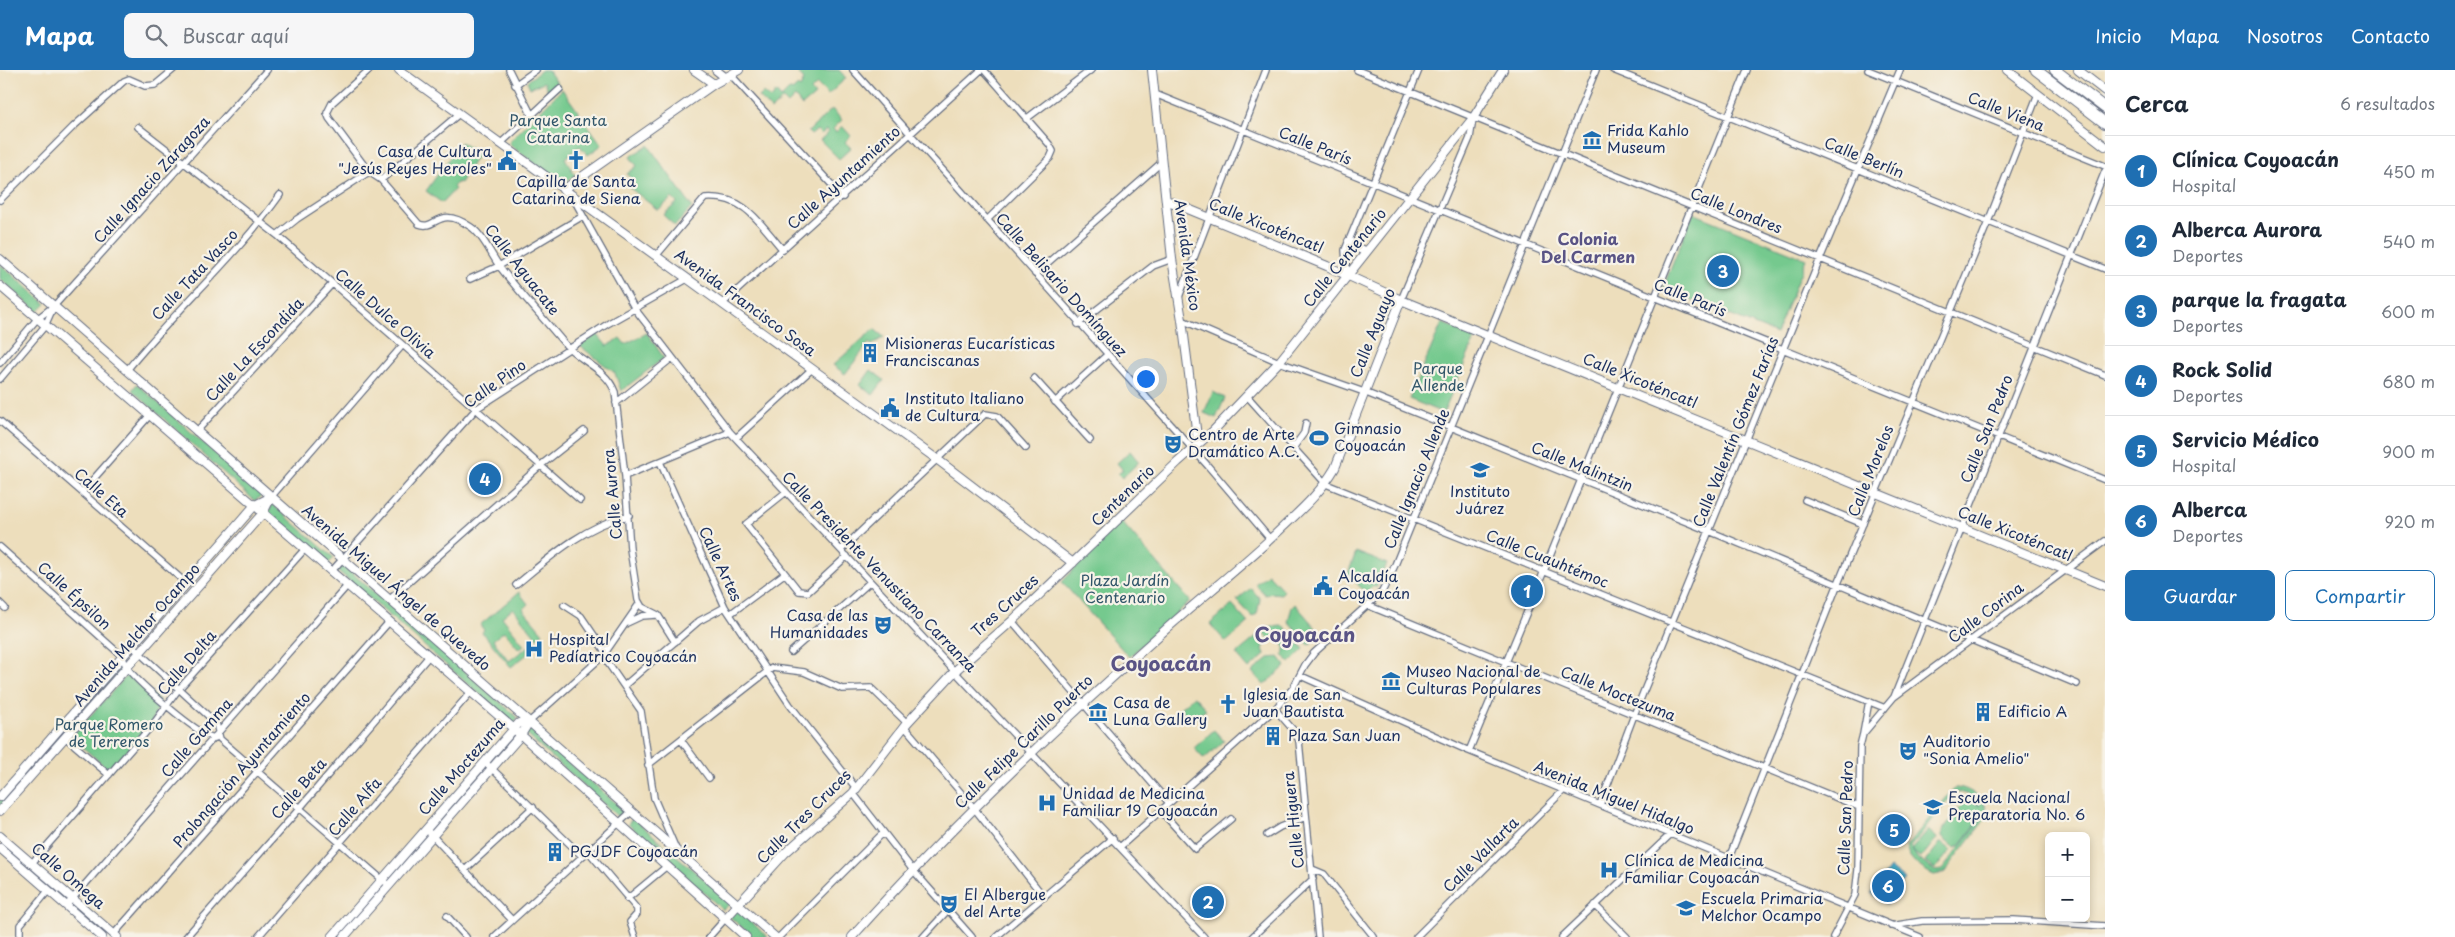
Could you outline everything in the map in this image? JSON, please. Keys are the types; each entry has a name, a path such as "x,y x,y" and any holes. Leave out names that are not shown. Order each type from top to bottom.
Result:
{"highway":[{"path":"2036,70 2105,123"},
{"path":"2055,70 2105,108"}],"street":[{"path":"0,200 73,127 129,78 146,86 155,85 173,70"},
{"name":"Calle Ignacio Zaragoza","path":"0,363 37,319 54,306 267,70"},
{"path":"369,70 332,103 327,113 370,172 381,180 459,114"},
{"name":"Avenida Francisco Sosa","path":"399,70 938,460 1073,563"},
{"path":"509,70 531,114"},
{"path":"516,85 536,70"},
{"path":"694,70 714,84"},
{"path":"716,70 729,76 843,197"},
{"path":"563,190 714,84 739,70"},
{"name":"Calle Belisario Domínguez","path":"853,70 1078,324 1195,447 1270,539"},
{"path":"983,70 1049,144 1053,151 1050,158 987,220"},
{"name":"Calle Ayuntamiento","path":"722,304 983,70"},
{"path":"1026,119 1091,70"},
{"name":"Avenida México","path":"1152,70 1172,259 1182,320 1195,447"},
{"path":"1178,297 1266,70"},
{"name":"Calle Londres","path":"1357,70 2105,375"},
{"path":"1347,276 1345,260 1349,241 1419,70"},
{"name":"Calle Centenario","path":"1195,447 1279,362 1473,118 1503,70"},
{"name":"Calle Ignacio Allende","path":"1121,846 1275,709 1301,676 1304,665 1314,653 1382,592 1451,428 1596,70"},
{"name":"Calle Berlín","path":"1614,70 2105,269"},
{"path":"1469,751 1582,480 1746,70"},
{"name":"Calle Viena","path":"1868,70 2105,166"},
{"name":"Calle Valentín Gómez Farías","path":"1600,804 1671,622 1856,169 1900,70"},
{"path":"2007,70 2105,146"},
{"path":"2078,70 2105,91"},
{"path":"500,144 560,89"},
{"name":"Calle París","path":"1155,94 2105,480"},
{"name":"Calle Morelos","path":"1729,858 1862,524 1988,222 2038,94"},
{"name":"Calle Aguayo","path":"1270,539 1326,484 1335,468 1401,300 1470,138 1473,118"},
{"name":"Calle Dulce Olivia","path":"138,127 277,235 580,500"},
{"path":"1035,274 1162,162"},
{"name":"Calle San Pedro","path":"1894,697 2033,345 2105,170"},
{"path":"277,235 297,218 370,172"},
{"name":"Calle Aguacate","path":"381,180 419,224 429,225 442,217 450,216 473,228 499,266 570,349"},
{"name":"Calle Tata Vasco","path":"127,370 149,342 261,222 280,196"},
{"name":"Calle Presidente Venustiano Carranza","path":"572,196 635,309 730,432 1114,838 1204,937"},
{"path":"656,256 705,198 727,199 745,206 783,250"},
{"name":"Calle Xicoténcatl","path":"1166,200 1488,336 2105,586"},
{"path":"470,279 499,266 583,216"},
{"path":"1349,241 1356,248 1366,251"},
{"name":"Avenida Miguel Ángel de Quevedo","path":"0,259 775,937"},
{"path":"1078,324 1153,266 1172,259"},
{"name":"Calle Pino","path":"331,572 476,409 570,349 687,279"},
{"name":"Calle La Escondida","path":"196,432 332,284"},
{"name":"Avenida Miguel Ángel de Quevedo","path":"0,287 521,735 746,937"},
{"name":"Calle Ignacio Zaragoza","path":"0,379 45,326 54,306"},
{"name":"Calle Malintzin","path":"1182,320 1279,362 1364,392 1709,531 1837,586 2077,684"},
{"name":"Avenida Melchor Ocampo","path":"0,811 263,513 271,497 402,346"},
{"name":"Calle Aurora","path":"570,349 610,380 616,403 625,476 630,549 639,604"},
{"path":"1055,402 1107,355"},
{"path":"616,403 672,358"},
{"path":"736,438 812,369"},
{"path":"1034,378 1090,440"},
{"name":"Calle Cuauhtémoc","path":"1247,396 1326,484 1885,708"},
{"path":"841,550 986,414 997,416 1026,448"},
{"path":"82,492 150,415"},
{"name":"Calle Eta","path":"0,421 186,583"},
{"path":"1293,448 1304,433 1306,423"},
{"path":"390,600 541,465 584,431"},
{"path":"625,476 730,432"},
{"name":"Centenario","path":"1073,563 1195,447"},
{"name":"Calle Artes","path":"660,462 726,607 767,671 884,834 972,937"},
{"path":"786,492 746,524 799,591 806,593 847,556"},
{"name":"Avenida Melchor Ocampo","path":"0,797 254,505 271,497"},
{"path":"1805,500 1862,524"},
{"path":"516,585 582,533 606,521 628,515"},
{"name":"Calle Felipe Carillo Puerto","path":"852,937 912,869 1032,752 1187,610 1270,539"},
{"name":"Calle Corina","path":"1885,708 1894,697 2105,541"},
{"name":"Calle Épsilon","path":"0,547 123,657"},
{"name":"Calle Delta","path":"32,863 109,776 178,690 306,549"},
{"name":"Tres Cruces","path":"956,670 1012,621 1073,563"},
{"path":"730,614 784,574"},
{"path":"791,652 870,582"},
{"name":"Calle Gamma","path":"66,906 347,586"},
{"path":"529,722 605,655 639,604 658,615 675,642"},
{"path":"564,605 573,608 581,616 643,716 648,765 657,808 677,851"},
{"name":"Calle Moctezuma","path":"1367,605 1859,807"},
{"path":"625,685 699,621 726,607"},
{"path":"625,625 642,616 658,615"},
{"path":"1012,621 1169,803"},
{"name":"Prolongación Ayuntamiento","path":"116,936 388,622"},
{"path":"132,646 216,723 220,739"},
{"name":"Calle Beta","path":"186,937 300,808 429,656"},
{"path":"123,657 126,667 167,705 205,736 220,739 389,886"},
{"path":"648,765 767,671 778,668 804,672 842,689 870,688 905,725 1044,897"},
{"name":"Calle Tres Cruces","path":"709,937 785,853 854,790 905,725 956,670"},
{"name":"Avenida Miguel Hidalgo","path":"1301,676 1469,751 1849,906 1890,926 1920,937"},
{"name":"Calle Alfa","path":"258,937 470,692"},
{"path":"1863,734 1869,701"},
{"path":"1863,734 1885,708"},
{"name":"Calle Higuera","path":"1275,709 1295,732 1299,741 1318,937"},
{"name":"Calle Moctezuma","path":"332,937 519,723 529,722"},
{"name":"Calle Moctezuma","path":"344,937 492,769 521,735 529,722"},
{"name":"Calle San Pedro","path":"1833,937 1854,895 1858,870 1860,746 1863,734"},
{"path":"65,736 109,776"},
{"path":"681,740 709,778"},
{"path":"485,762 582,856"},
{"name":"Calle Vallarta","path":"1416,937 1564,790"},
{"path":"465,870 533,807"},
{"path":"1161,811 1195,849 1232,819"},
{"path":"494,937 631,812"},
{"path":"1267,835 1280,827 1306,817"},
{"path":"426,829 512,920"},
{"path":"779,937 884,834"},
{"path":"1562,937 1671,834"},
{"name":"Calle Omega","path":"0,836 116,936"},
{"path":"996,937 1114,838"},
{"name":"Calle Omega","path":"0,848 48,892 102,937"},
{"path":"588,851 638,912 630,922 635,937"},
{"path":"627,899 667,866"},
{"path":"1312,869 1324,874 1374,937"},
{"path":"1252,937 1313,880"},
{"path":"20,937 20,925 48,892"},
{"path":"1595,905 1627,937"},
{"path":"924,937 948,910"},
{"path":"447,916 466,937"},
{"path":"1890,926 1922,921 2014,920 2105,926"}],"green space":[{"path":"542,70 548,70 560,87 550,95 544,82 530,88 527,81"},
{"path":"801,70 839,70 846,78 828,95 817,84 811,90 815,95 802,106 795,97 788,104 783,99 771,110 759,97 763,93 771,99 776,92 781,98 790,89 792,91 798,86 800,88 804,80 798,73"},
{"name":"Parque Santa Catarina","path":"562,89 602,145 588,155 580,146 565,158 575,175 563,184 511,146 509,142"},
{"path":"832,109 842,120 833,129 836,132 842,126 851,136 845,142 851,148 839,159 820,140 829,132 826,130 821,134 817,130 811,135 808,132"},
{"path":"461,142 478,154 460,183 458,182 453,187 455,189 442,203 426,191"},
{"path":"648,145 692,207 675,226 663,215 677,203 672,198 658,210 625,184 631,179 627,174 637,166 630,157"},
{"path":"1693,213 1806,259 1776,334 1663,288"},
{"path":"0,264 46,304 38,312 0,279"},
{"name":"Parque Allende","path":"1442,323 1476,337 1443,413 1409,399"},
{"path":"874,329 884,337 872,345 869,343 845,374 833,365"},
{"path":"647,333 664,358 621,391 615,373 580,346 597,334 607,346 620,338 625,344"},
{"path":"871,370 884,380 873,395 860,385"},
{"path":"137,384 262,495 255,501 132,390"},
{"path":"1213,392 1225,398 1216,418 1204,413"},
{"path":"1130,451 1139,462 1122,478 1118,474 1123,470 1117,463"},
{"path":"272,504 334,558 328,564 269,512"},
{"name":"Plaza Jardín Centenario","path":"1120,520 1190,601 1129,657 1062,582"},
{"path":"1356,552 1387,564 1376,588 1374,586 1365,592 1348,574"},
{"path":"342,564 518,718 514,724 337,570"},
{"path":"1268,574 1284,591 1281,594 1272,593 1265,595 1255,584"},
{"path":"1251,588 1260,599 1257,614 1252,617 1237,600"},
{"path":"519,592 528,604 523,609 543,633 537,638 513,608 502,617 524,645 519,649 504,631 493,640 509,661 529,646 531,648 527,651 529,653 511,667 482,632 484,630 480,625"},
{"path":"1295,604 1321,634 1309,645 1288,621 1292,607"},
{"path":"1232,605 1248,623 1226,642 1210,624"},
{"path":"1283,626 1304,649 1290,663 1283,655 1284,647 1282,641 1276,638 1269,639 1263,632 1268,627"},
{"path":"1259,635 1265,642 1263,650 1265,655 1249,669 1236,654"},
{"path":"1279,657 1286,666 1264,685 1252,672 1269,658"},
{"path":"120,664 122,668 0,806 0,800"},
{"name":"Parque Romero de Terreros","path":"129,673 160,701 151,724 110,771 71,737"},
{"path":"1194,696 1206,709 1192,722 1180,708"},
{"path":"530,729 624,810 618,817 526,734"},
{"path":"1214,730 1224,741 1204,759 1194,748"},
{"path":"1955,787 1966,789 1976,795 1987,809 1989,814 1944,873 1934,875 1921,867 1907,852 1906,847","holes":["1956,791 1967,794 1981,806 1970,800 1964,802 1942,831 1942,836 1947,842 1955,847 1960,845 1983,815 1983,809 1985,814 1942,870 1935,871 1918,859 1910,847"]},
{"path":"633,818 731,903 723,910 628,824"},
{"path":"1928,830 1937,838 1921,858 1911,850"},
{"path":"1941,842 1951,850 1935,869 1925,862"},
{"path":"738,910 768,937 753,937 730,917"}],"water":[{"path":"1890,868 1905,880 1886,904 1871,893"}],"place":[{"name":"Frida Kahlo Museum","path":"1592,140"},
{"name":"Capilla de Santa Catarina de Siena","path":"576,160"},
{"name":"Casa de Cultura \"Jesús Reyes Heroles\"","path":"507,161"},
{"name":"parque la fragata","path":"1723,271"},
{"name":"Misioneras Eucarísticas Franciscanas","path":"870,353"},
{"name":"Instituto Italiano de Cultura","path":"890,408"},
{"name":"Gimnasio Coyoacán","path":"1319,438"},
{"name":"Centro de Arte Dramático A.C.","path":"1173,444"},
{"name":"Instituto Juárez","path":"1480,470"},
{"name":"Rock Solid","path":"485,479"},
{"name":"Alcaldía Coyoacán","path":"1323,586"},
{"name":"Clínica Coyoacán","path":"1527,591"},
{"name":"Casa de las Humanidades","path":"883,625"},
{"name":"Hospital Pedíatrico Coyoacán","path":"534,649"},
{"name":"Museo Nacional de Culturas Populares","path":"1391,681"},
{"name":"Iglesia de San Juan Bautista","path":"1228,704"},
{"name":"Casa de Luna Gallery","path":"1098,712"},
{"name":"Edificio A","path":"1983,712"},
{"name":"Plaza San Juan","path":"1273,736"},
{"name":"Auditorio \"Sonia Amelio\"","path":"1908,751"},
{"name":"Unidad de Medicina Familiar 19 Coyoacán","path":"1047,803"},
{"name":"Escuela Nacional Preparatoria No. 6","path":"1933,807"},
{"name":"Servicio Médico","path":"1894,830"},
{"name":"PGJDF Coyoacán","path":"555,852"},
{"name":"Clínica de Medicina Familiar Coyoacán","path":"1609,870"},
{"name":"Alberca","path":"1888,886"},
{"name":"Alberca Aurora","path":"1208,902"},
{"name":"El Albergue del Arte","path":"949,904"},
{"name":"Escuela Primaria Melchor Ocampo","path":"1686,908"}],"district":[{"name":"Colonia Del Carmen","path":"1588,248"},
{"name":"Coyoacán","path":"1305,635"},
{"name":"Coyoacán","path":"1161,664"}]}
